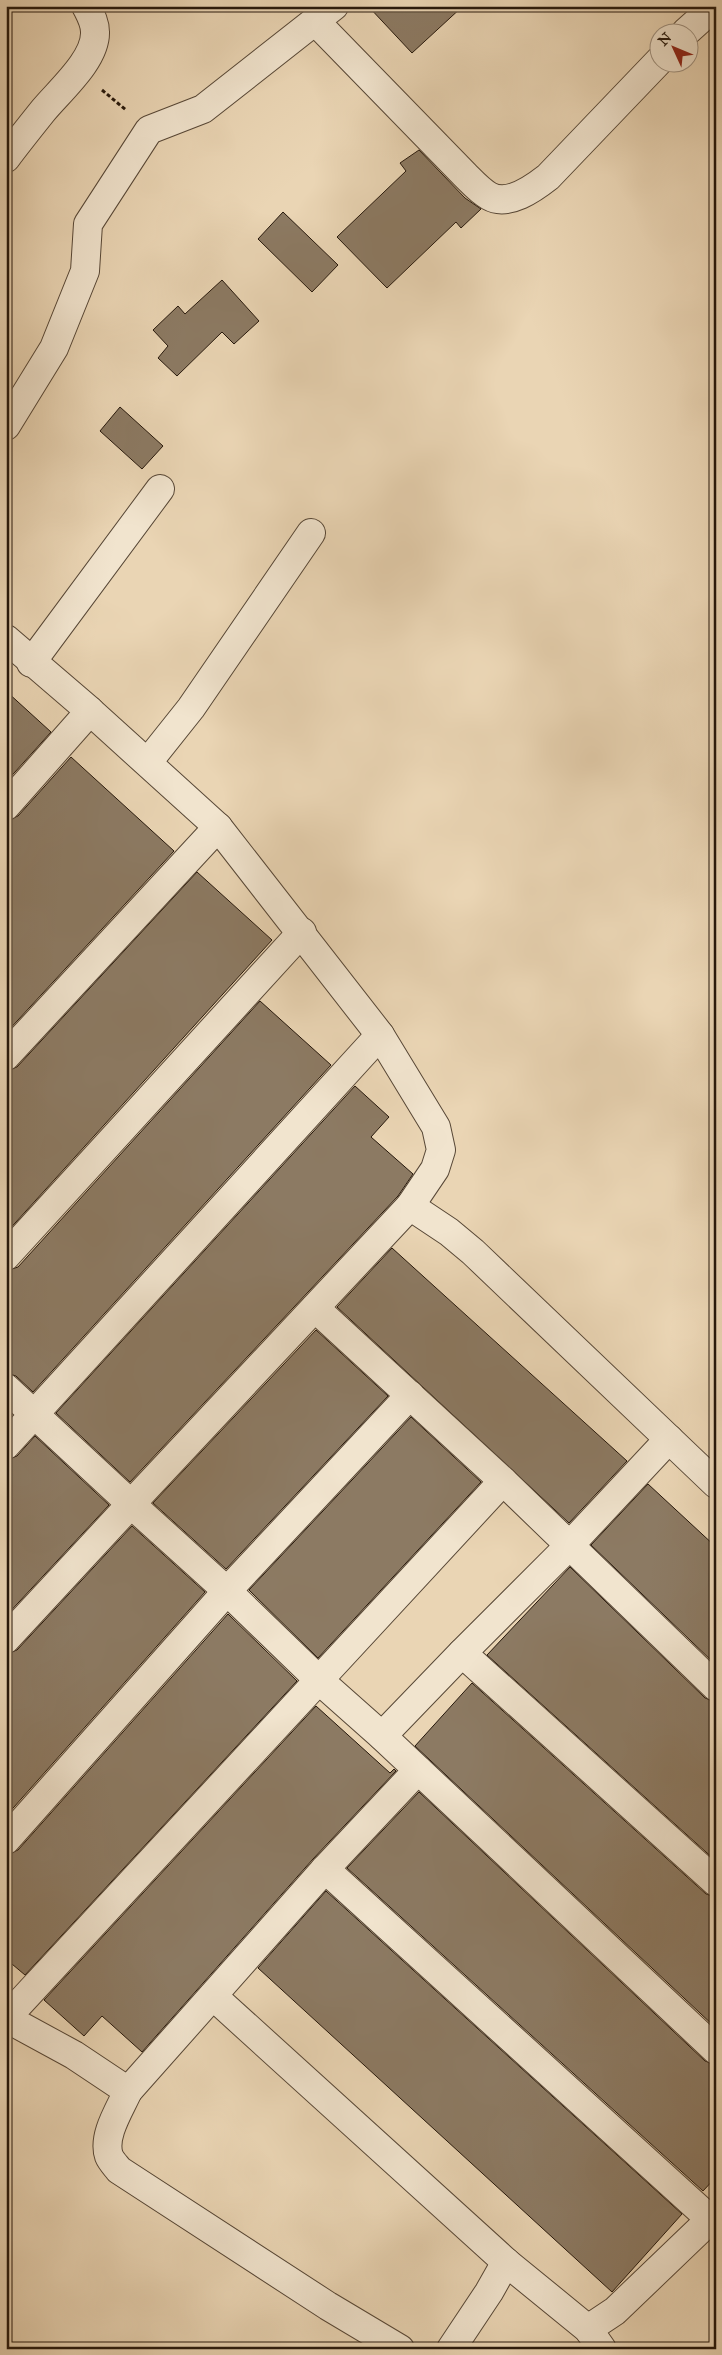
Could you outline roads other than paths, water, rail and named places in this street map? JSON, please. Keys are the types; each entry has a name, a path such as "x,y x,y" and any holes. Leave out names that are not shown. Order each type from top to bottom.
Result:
{"street":[{"path":"6,158 43,110 78,71 91,48 95,32 86,6"},
{"path":"697,22 715,6"},
{"path":"6,426 54,348 85,271 88,224 150,130 203,108 324,14 464,175 490,197 502,199 532,190 548,177 650,70"},
{"path":"32,663 160,489"},
{"path":"148,762 191,708 311,533"},
{"path":"6,639 148,762 218,827 302,932 380,1035 436,1127 440,1150 435,1170 410,1206 6,1639"},
{"path":"6,806 90,711"},
{"path":"6,1056 218,827"},
{"path":"6,1256 302,932"},
{"path":"6,1445 380,1035"},
{"path":"410,1206 449,1232 473,1252 716,1484"},
{"path":"315,1308 503,1481 716,1687"},
{"path":"6,1388 227,1591 320,1681 382,1736 716,2050"},
{"path":"6,1840 227,1591 410,1394"},
{"path":"382,1736 569,1546 669,1439"},
{"path":"128,2092 74,2055 6,2018 320,1681 503,1481"},
{"path":"462,1653 716,1882"},
{"path":"400,2349 328,2306 119,2170 109,2156 109,2140 113,2124 128,2092 325,1869 418,1770"},
{"path":"213,1996 506,2262 595,2339 615,2311 713,2216 325,1869"},
{"path":"451,2349 490,2292 506,2262"}]}
